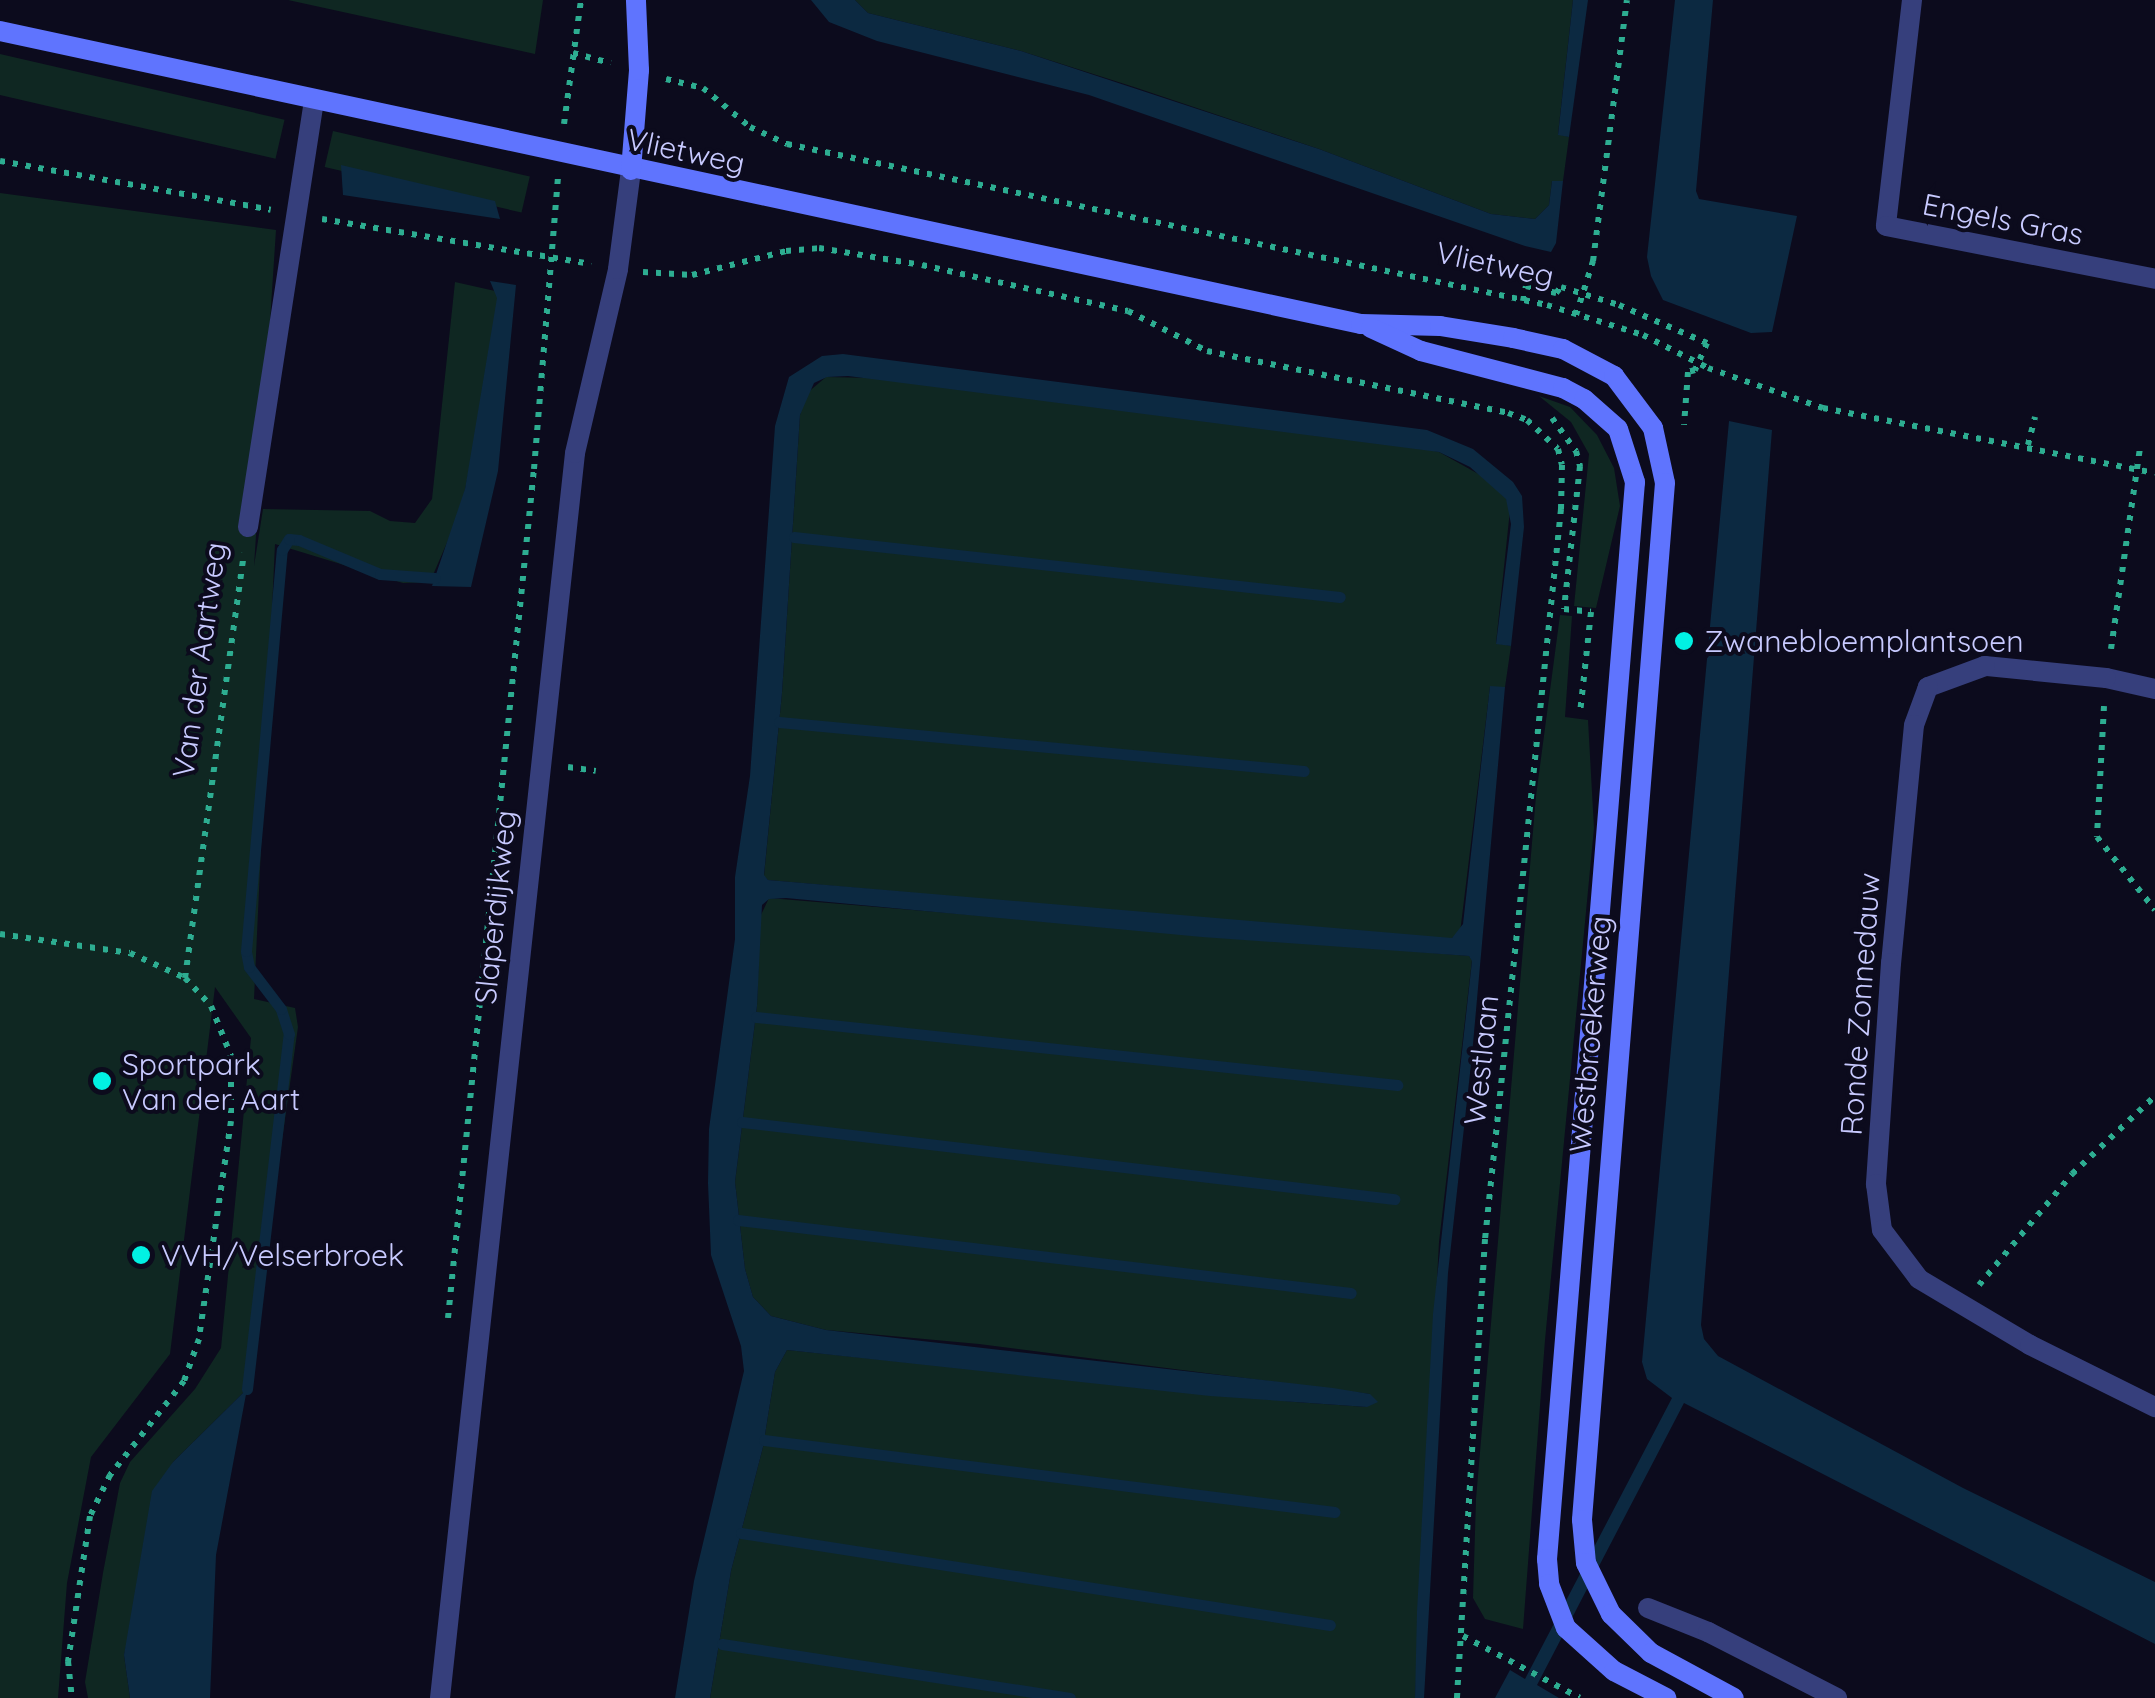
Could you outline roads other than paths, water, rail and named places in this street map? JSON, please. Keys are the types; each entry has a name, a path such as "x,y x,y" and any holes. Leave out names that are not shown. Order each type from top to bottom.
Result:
{"main road":[{"name":"Slaperdijkweg","path":"631,170 638,70 636,0"},
{"name":"Vlietweg","path":"0,32 1361,324 1440,326 1563,349"},
{"name":"Vlietweg","path":"1361,324 1422,351 1564,388"},
{"name":"Westbroekerweg","path":"1563,349 1598,365 1629,392 1654,428 1665,483 1582,1520 1586,1563 1610,1614 1651,1653 1734,1698"},
{"name":"Westbroekerweg","path":"1564,388 1601,411 1618,430 1636,496 1550,1498 1549,1584 1566,1628 1614,1670 1666,1698"}],"street":[{"name":"Engels Gras","path":"1912,0 1886,226 2155,279"},
{"name":"Van der Aartweg","path":"248,526 314,102"},
{"name":"Slaperdijkweg","path":"440,1698 574,453 618,269 631,170"},
{"name":"Ronde Zonnedauw","path":"2155,689 2106,678 1985,666 1928,687 1914,725 1891,963 1877,1208 1894,1252 1919,1279 1962,1306 2155,1407"},
{"path":"1648,1608 1708,1632 1837,1698"}],"water":[{"path":"811,0 855,0 868,13 1021,51 1319,149 1491,214 1535,219 1549,205 1552,181 1563,181 1556,243 1551,252 1525,246 1089,95 877,41 829,22"},
{"path":"1573,0 1588,0 1569,137 1558,135"},
{"path":"1675,0 1713,0 1696,191 1699,199 1797,216 1772,332 1751,333 1663,300 1651,276 1647,257"},
{"path":"341,165 495,201 500,219 343,195"},
{"path":"490,281 516,285 498,471 471,587 432,586 465,489 497,298"},
{"path":"843,354 1427,430 1473,449 1513,482 1522,496 1524,527 1511,646 1496,644 1511,524 1506,499 1470,467 1439,452 848,376 827,377 814,383 800,415 782,693 764,875 768,880 1452,938 1463,924 1490,686 1505,687 1448,1273 1424,1698 1415,1698 1417,1612 1433,1314 1472,961 1469,956 1202,937 786,898 769,899 762,905 757,1006 735,1182 745,1269 753,1297 771,1316 826,1330 1333,1388 1370,1394 1378,1402 1367,1407 1210,1396 787,1350 775,1372 763,1447 731,1571 710,1698 675,1698 694,1581 744,1371 741,1346 711,1255 709,1129 735,939 735,877 750,776 775,426 789,377 822,356"},
{"path":"1729,421 1772,430 1701,1325 1704,1339 1718,1356 1963,1488 2155,1582 2155,1644 1684,1403 1537,1685 1559,1698 1495,1698 1510,1670 1525,1679 1672,1398 1647,1379 1642,1362"},
{"path":"247,1389 216,1555 210,1698 130,1698 124,1655 152,1491 173,1462"}],"waterway":[{"path":"794,537 1340,597"},
{"path":"247,1389 289,1034 281,1009 249,967 246,951 282,550 289,539 299,540 380,574 435,578"},
{"path":"779,722 1304,771"},
{"path":"756,1017 1397,1085"},
{"path":"742,1122 1394,1199"},
{"path":"738,1220 1351,1293"},
{"path":"764,1440 1334,1512"},
{"path":"741,1533 1330,1625"},
{"path":"722,1644 1070,1698"}],"place":[{"name":"Zwanebloemplantsoen","path":"1684,641"},
{"name":"Sportpark Van der Aart","path":"102,1081"},
{"name":"VVH/Velserbroek","path":"141,1255"}]}
